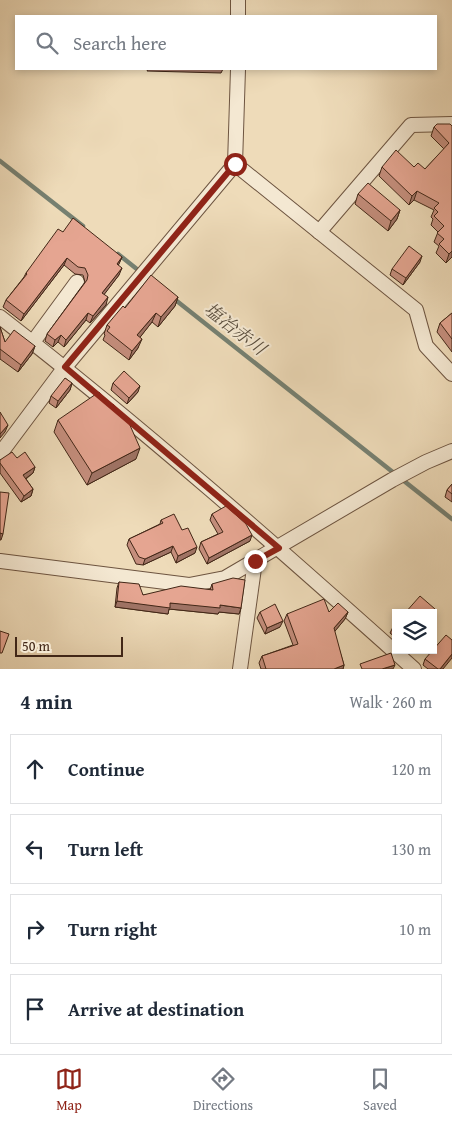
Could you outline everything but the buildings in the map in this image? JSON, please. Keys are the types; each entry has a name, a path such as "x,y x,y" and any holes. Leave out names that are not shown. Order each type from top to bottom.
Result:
{"street":[{"path":"238,0 238,15"},
{"path":"0,454 65,367 235,164 238,70"},
{"path":"319,232 411,125 452,124"},
{"path":"235,164 416,310 426,346 452,374"},
{"path":"32,342 77,282"},
{"path":"0,317 65,367 279,548 414,669"},
{"path":"0,561 189,585 225,578 392,480 452,451"},
{"path":"240,669 255,561"}],"waterway":[{"name":"塩冶赤川","path":"0,161 83,226"},
{"name":"塩冶赤川","path":"118,254 153,282"},
{"name":"塩冶赤川","path":"173,298 452,519"}],"route":[{"path":"235,164 65,367 279,548 255,561"}]}
